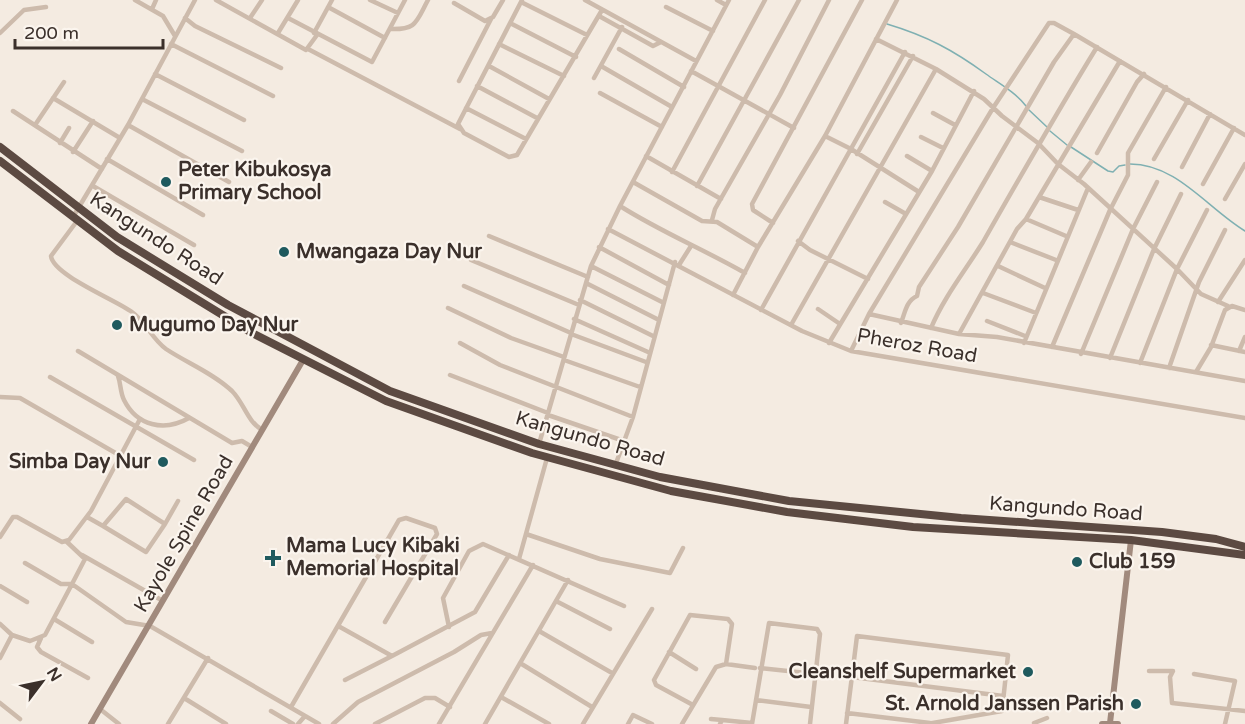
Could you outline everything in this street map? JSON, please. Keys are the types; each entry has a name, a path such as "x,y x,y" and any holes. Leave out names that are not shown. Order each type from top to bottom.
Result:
{"highway":[{"name":"Kangundo Road","path":"0,147 79,210 205,292 390,391 539,444 615,467 692,484 789,501 961,518 1162,532 1216,539 1245,547"},
{"name":"Kangundo Road","path":"0,161 118,251 199,303 303,360 386,401 548,457 671,491 787,512 913,527 1131,540 1245,555"}],"main road":[{"name":"Kayole Spine Road","path":"91,724 303,360"},
{"path":"1110,723 1131,540"},
{"path":"1102,724 1118,724"}],"street":[{"path":"135,0 163,16 175,36"},
{"path":"152,9 156,0"},
{"path":"195,0 128,125 75,219 51,256 54,264 79,284 132,312 166,348 231,390 252,422 262,430"},
{"path":"216,0 226,2 250,18 460,129 509,158 517,155 602,10"},
{"path":"250,18 262,0"},
{"path":"278,33 298,0"},
{"path":"308,49 332,0"},
{"path":"370,0 398,13"},
{"path":"288,18 372,62 405,0"},
{"path":"390,29 406,29 414,26 428,0"},
{"path":"459,81 502,0"},
{"path":"585,0 696,61"},
{"path":"539,444 591,266 646,156 728,3 717,0"},
{"path":"672,172 765,0"},
{"path":"697,186 799,0"},
{"path":"712,220 721,199 829,0"},
{"path":"773,223 753,210 751,206 862,0"},
{"path":"733,295 758,247 825,136 897,0"},
{"path":"460,129 459,120 522,1 587,35"},
{"path":"454,3 485,21 491,19"},
{"path":"0,33 24,10 46,7"},
{"path":"328,7 385,38"},
{"path":"666,7 712,31"},
{"path":"599,16 653,46 661,42"},
{"path":"185,18 195,26 281,68"},
{"path":"594,78 625,22"},
{"path":"510,23 576,57"},
{"path":"850,351 868,314 993,108 1048,23 1054,23 1074,33 1245,135"},
{"path":"901,323 904,311 912,298 917,296 919,287 958,227 1016,125 1074,33"},
{"path":"876,39 913,56 974,91 1038,143 1058,164 1088,188 1177,269 1198,291 1218,302 1245,310"},
{"path":"171,44 273,96"},
{"path":"500,44 564,76"},
{"path":"931,328 940,306 979,247 1038,143 1097,48"},
{"path":"619,49 684,87"},
{"path":"761,310 905,52"},
{"path":"857,154 913,56"},
{"path":"959,334 1010,242 1120,61"},
{"path":"489,66 549,99"},
{"path":"601,66 672,107"},
{"path":"791,325 936,69"},
{"path":"691,71 794,128"},
{"path":"155,74 244,120"},
{"path":"1096,153 1137,82 1144,74"},
{"path":"35,126 64,81"},
{"path":"477,87 537,118"},
{"path":"1052,348 1110,210 1128,176 1128,153 1166,87"},
{"path":"829,343 932,171 974,91"},
{"path":"600,93 662,127"},
{"path":"53,98 120,138"},
{"path":"142,99 242,152"},
{"path":"1154,159 1188,100"},
{"path":"466,108 526,139"},
{"path":"13,111 102,169"},
{"path":"933,113 955,125"},
{"path":"1182,167 1210,114"},
{"path":"73,152 93,122"},
{"path":"128,125 229,182"},
{"path":"60,143 69,128"},
{"path":"1203,184 1234,128"},
{"path":"825,136 851,149 879,169 919,192"},
{"path":"921,137 943,148"},
{"path":"646,156 721,199"},
{"path":"907,156 932,171"},
{"path":"107,159 203,215"},
{"path":"1078,180 1090,162"},
{"path":"1225,199 1245,164"},
{"path":"633,182 702,221 712,220 758,247"},
{"path":"1081,354 1133,229 1157,182"},
{"path":"93,186 194,245"},
{"path":"1024,343 1056,260 1088,188"},
{"path":"1110,358 1154,249 1181,194"},
{"path":"1039,197 1078,210"},
{"path":"885,202 906,214"},
{"path":"620,206 650,226 691,246 704,249 745,273"},
{"path":"1140,363 1177,269 1206,210"},
{"path":"1026,219 1066,236"},
{"name":"Pheroz Road","path":"608,229 761,310 850,351 1245,418"},
{"path":"1169,368 1198,291 1199,282 1225,230"},
{"path":"489,236 588,277"},
{"path":"798,241 810,250 868,279"},
{"path":"1010,242 1056,260"},
{"path":"615,467 633,417 662,302 677,264 691,246"},
{"path":"599,247 669,285"},
{"path":"471,260 580,303 653,336"},
{"path":"1218,302 1245,260"},
{"path":"591,266 662,302"},
{"path":"998,266 1045,288"},
{"path":"586,283 657,319"},
{"path":"464,286 571,334 646,362"},
{"path":"983,293 1036,313"},
{"path":"1196,372 1228,306"},
{"path":"448,308 511,338 640,387"},
{"path":"818,309 840,324"},
{"path":"868,314 959,334 1245,381"},
{"path":"574,319 648,352"},
{"path":"987,321 1025,336"},
{"path":"1211,345 1242,351 1245,337"},
{"path":"460,344 500,365 555,384 633,417"},
{"path":"78,351 232,443 242,441 252,447"},
{"path":"450,375 624,441"},
{"path":"118,376 124,400 140,419 162,426 174,425 189,418"},
{"path":"50,377 194,460"},
{"path":"0,397 20,398 119,455"},
{"path":"67,542 87,517 140,419"},
{"path":"519,559 548,457"},
{"path":"103,526 126,499 165,524"},
{"path":"87,517 146,552 178,501"},
{"path":"0,537 13,517 17,517 62,542 67,542 82,555 164,601"},
{"path":"291,707 340,627 399,520 406,518 435,528 437,534 385,622"},
{"path":"526,534 600,559 670,573 683,548"},
{"path":"449,627 443,598 469,551 483,544 624,606"},
{"path":"82,555 85,562 37,647 41,652 88,678"},
{"path":"345,680 475,612 509,555"},
{"path":"25,563 61,584 72,584 126,622 150,626 319,724"},
{"path":"439,724 533,565"},
{"path":"485,724 568,580"},
{"path":"0,586 27,602"},
{"path":"556,601 610,630"},
{"path":"583,724 652,609"},
{"path":"693,705 656,685 654,680 690,615 728,619 732,624 726,664"},
{"path":"54,619 92,642"},
{"path":"0,624 12,635 30,640 41,638"},
{"path":"711,719 752,724 756,700 757,668 768,624 773,624 819,632 810,724"},
{"path":"340,627 392,656"},
{"path":"540,631 612,673"},
{"path":"333,724 358,702 454,652 481,635 492,633"},
{"path":"0,658 12,635"},
{"path":"846,724 847,713 857,636 1007,655 1002,711 929,723 847,713"},
{"path":"669,652 696,669"},
{"path":"168,724 208,658"},
{"path":"520,663 592,706"},
{"path":"682,724 716,667 726,664 816,674"},
{"path":"1149,670 1173,672 1170,677 1172,703 1245,711"},
{"path":"1194,674 1235,681 1225,724"},
{"path":"852,677 1004,696"},
{"path":"375,724 430,697 450,706"},
{"path":"501,697 549,724"},
{"path":"184,698 226,724"},
{"path":"756,700 811,707"},
{"path":"0,703 20,719"},
{"path":"100,710 119,724"},
{"path":"271,711 293,724"},
{"path":"628,724 633,715 652,724"},
{"path":"298,724 305,716"},
{"path":"1034,723 1047,718"}],"waterway":[{"path":"887,24 951,51 1007,89 1026,106"},
{"path":"1029,110 1047,127"},
{"path":"1050,131 1067,145"},
{"path":"1071,147 1108,171 1113,172 1119,166 1125,165"},
{"path":"1130,164 1147,166 1177,179 1245,231"}],"place":[{"name":"Peter Kibukosya Primary School","path":"166,182"},
{"name":"Mwangaza Day Nur","path":"284,252"},
{"name":"Mugumo Day Nur","path":"117,325"},
{"name":"Simba Day Nur","path":"163,462"},
{"name":"Mama Lucy Kibaki Memorial Hospital","path":"273,558"},
{"name":"Club 159","path":"1077,562"},
{"name":"Cleanshelf Supermarket","path":"1028,672"},
{"name":"St. Arnold Janssen Parish","path":"1136,704"}]}
